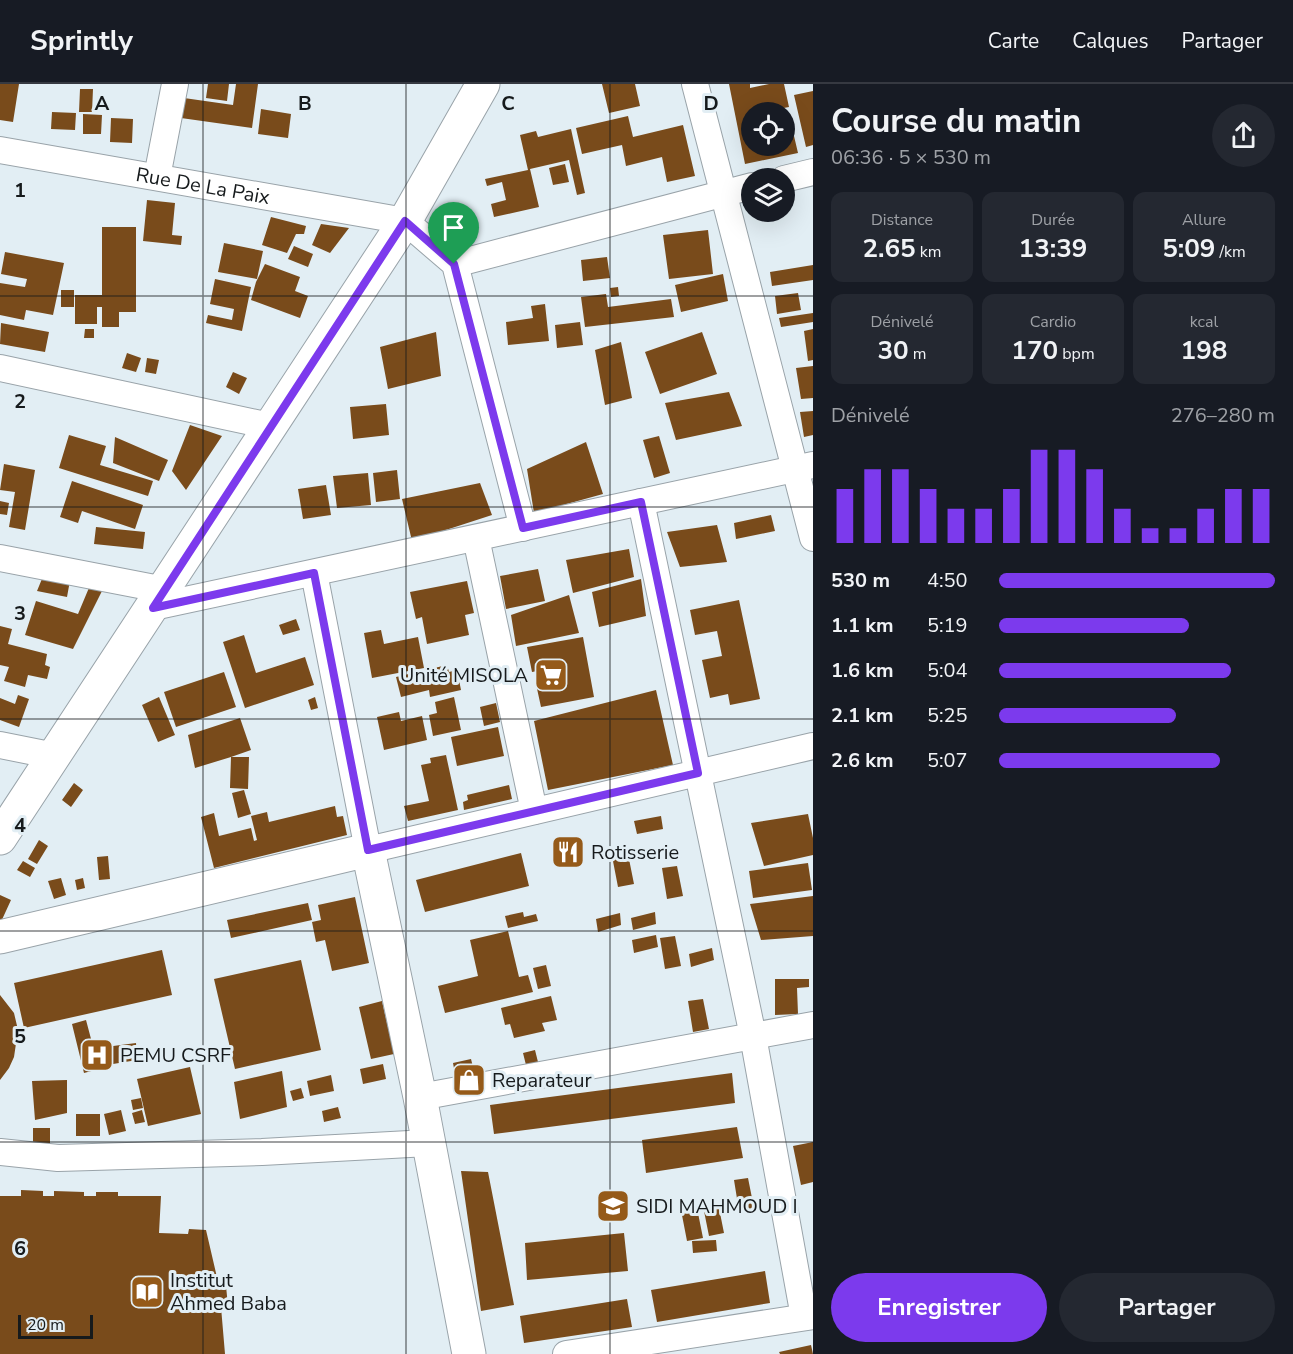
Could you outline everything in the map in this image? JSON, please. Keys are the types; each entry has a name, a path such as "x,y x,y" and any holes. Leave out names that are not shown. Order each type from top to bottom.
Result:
{"street":[{"path":"158,177 175,84"},
{"path":"0,838 405,221 483,84"},
{"path":"695,84 724,192 805,467 813,538"},
{"name":"Rue De La Paix","path":"0,150 405,221"},
{"path":"795,176 813,172"},
{"path":"454,264 741,188"},
{"path":"405,221 454,264 523,528"},
{"path":"0,368 270,426"},
{"path":"0,558 159,598 314,573 805,467"},
{"path":"566,1354 808,1316 753,1036 641,502"},
{"path":"476,538 534,811"},
{"path":"314,573 368,850 420,1097 469,1354"},
{"path":"0,745 55,756"},
{"path":"0,937 813,746"},
{"path":"420,1097 813,1025"},
{"path":"0,1152 58,1158 262,1152 428,1143"}],"building":[{"path":"0,84 19,84 13,122 0,120"},
{"path":"208,84 229,84 227,101 206,98"},
{"path":"236,84 258,84 252,128 181,118 184,98 233,105"},
{"path":"602,84 635,84 640,106 609,113"},
{"path":"729,84 750,84 750,88 784,84 788,102 741,102 741,144"},
{"path":"80,89 93,89 92,112 79,112"},
{"path":"813,91 813,145 806,147 794,95"},
{"path":"261,109 291,114 288,138 258,134"},
{"path":"52,112 76,113 75,130 51,129"},
{"path":"83,114 102,115 101,134 83,134"},
{"path":"628,116 633,137 683,125 695,176 667,182 662,157 626,166 622,145 582,154 576,128"},
{"path":"111,118 133,119 132,143 110,142"},
{"path":"571,129 585,193 577,195 569,160 530,169 539,207 494,217 491,204 506,200 502,182 487,186 485,179 528,170 520,135 536,131 538,137"},
{"path":"743,156 784,156 745,164"},
{"path":"565,164 569,182 553,185 549,168"},
{"path":"147,200 175,203 172,235 182,236 181,245 143,241"},
{"path":"271,217 306,226 304,234 296,234 287,253 262,245"},
{"path":"321,224 349,228 330,253 312,245"},
{"path":"102,227 136,227 136,312 119,312 119,327 102,327 102,307 97,307 97,324 75,324 75,295 102,295"},
{"path":"708,230 713,274 669,279 663,235"},
{"path":"224,243 263,251 257,279 218,272"},
{"path":"294,246 313,254 308,267 288,259"},
{"path":"5,252 64,263 53,315 26,310 24,320 0,315 0,283 25,287 27,279 1,274"},
{"path":"607,257 610,278 583,281 581,260"},
{"path":"265,264 300,277 295,291 308,296 300,318 251,300 256,282"},
{"path":"813,265 813,280 772,286 770,272"},
{"path":"723,274 728,301 681,312 675,285"},
{"path":"215,279 251,287 242,331 206,323 208,315 232,320 234,309 210,304"},
{"path":"618,287 619,296 611,297 610,288"},
{"path":"61,290 74,290 74,307 61,307"},
{"path":"798,293 801,310 777,314 775,296"},
{"path":"606,294 608,307 671,299 674,317 585,327 581,297"},
{"path":"545,304 549,341 508,345 506,322 533,318 531,306"},
{"path":"813,313 813,322 781,327 779,318"},
{"path":"580,322 583,345 557,348 555,325"},
{"path":"1,323 49,332 45,352 0,344"},
{"path":"85,329 94,329 94,338 84,338"},
{"path":"813,329 813,360 808,361 804,331"},
{"path":"436,332 441,376 388,389 380,347"},
{"path":"702,332 717,374 660,394 645,352"},
{"path":"621,342 632,398 605,405 595,350"},
{"path":"127,353 141,358 136,372 122,368"},
{"path":"147,358 159,360 156,374 145,372"},
{"path":"813,366 813,398 801,399 796,368"},
{"path":"233,372 247,378 239,394 226,387"},
{"path":"729,392 742,426 676,440 665,403"},
{"path":"386,404 389,435 353,439 350,407"},
{"path":"813,411 813,435 804,437 800,412"},
{"path":"190,425 222,436 186,490 172,471"},
{"path":"69,435 106,446 100,465 153,481 148,496 59,468"},
{"path":"659,436 670,473 654,478 643,440"},
{"path":"115,437 168,460 159,481 113,463"},
{"path":"586,442 603,494 534,513 527,469"},
{"path":"4,464 35,470 25,530 9,527 15,492 0,490"},
{"path":"397,470 400,499 376,502 373,473"},
{"path":"368,473 371,505 337,508 333,476"},
{"path":"72,481 143,505 135,529 82,511 78,523 60,517"},
{"path":"480,483 492,515 412,541 402,499"},
{"path":"326,485 331,515 303,519 298,489"},
{"path":"0,501 9,503 7,515 0,514"},
{"path":"771,515 775,531 736,539 734,523"},
{"path":"717,525 727,562 680,567 667,532"},
{"path":"96,527 145,532 143,549 94,544"},
{"path":"629,549 634,577 573,593 566,560"},
{"path":"46,569 71,575 67,597 37,591"},
{"path":"538,569 545,601 506,609 500,576"},
{"path":"641,579 646,616 599,627 592,592"},
{"path":"467,581 474,613 465,615 469,635 427,644 422,617 416,619 410,592"},
{"path":"91,583 104,587 73,649 25,635 36,601 78,614"},
{"path":"569,595 579,633 516,646 511,615"},
{"path":"739,600 760,699 730,705 728,694 710,698 702,660 722,656 717,631 695,635 690,610"},
{"path":"296,619 300,630 283,635 279,625"},
{"path":"0,626 12,629 8,644 47,654 45,665 50,667 47,679 28,675 25,687 4,681 9,667 0,665"},
{"path":"381,630 384,644 418,637 424,668 372,678 364,633"},
{"path":"244,635 256,673 305,657 314,685 245,708 223,642"},
{"path":"583,637 594,697 541,707 536,684 561,680 554,668 532,672 527,647"},
{"path":"447,665 449,672 457,670 461,690 430,697 429,690 401,697 396,677"},
{"path":"224,672 236,707 176,727 164,692"},
{"path":"656,690 673,765 548,790 534,721"},
{"path":"18,695 29,699 19,727 0,720 0,698 15,704"},
{"path":"159,697 175,735 158,742 142,705"},
{"path":"315,697 318,708 311,710 308,700"},
{"path":"454,697 461,730 433,736 429,715 437,713 435,702"},
{"path":"496,703 500,722 484,726 480,707"},
{"path":"399,712 401,721 422,716 427,740 384,750 377,717"},
{"path":"240,718 251,750 195,768 188,735"},
{"path":"498,727 504,756 457,766 451,737"},
{"path":"446,755 458,810 408,821 404,806 429,801 421,765 431,763 430,758"},
{"path":"231,757 249,757 248,789 230,788"},
{"path":"74,783 83,790 71,807 62,800"},
{"path":"509,785 512,799 464,810 463,802 468,800 467,795"},
{"path":"244,790 251,814 238,818 232,793"},
{"path":"335,806 337,817 343,816 347,835 214,868 201,817 214,813 219,836 251,828 254,841 257,840 251,816 267,812 269,822"},
{"path":"808,814 813,838 813,855 764,866 751,823"},
{"path":"661,816 663,829 637,834 634,821"},
{"path":"579,836 583,858 568,861 563,841"},
{"path":"39,840 48,846 37,864 28,859"},
{"path":"521,853 529,886 425,912 416,880"},
{"path":"628,854 634,884 618,887 612,856"},
{"path":"108,856 110,879 99,880 97,857"},
{"path":"23,861 35,868 30,877 17,870"},
{"path":"808,863 812,890 753,898 749,871"},
{"path":"677,866 683,896 667,899 662,868"},
{"path":"61,878 66,895 54,899 48,881"},
{"path":"83,878 85,888 77,890 75,880"},
{"path":"0,895 11,900 0,924"},
{"path":"813,896 813,936 761,940 750,904"},
{"path":"355,897 369,963 332,971 325,940 316,942 312,922 321,920 318,905"},
{"path":"308,903 312,920 231,938 227,920"},
{"path":"523,912 524,917 536,914 538,921 508,928 505,916"},
{"path":"655,912 656,924 633,930 631,918"},
{"path":"620,913 621,925 598,932 596,919"},
{"path":"508,931 519,977 528,975 533,992 445,1013 438,986 478,976 470,940"},
{"path":"656,935 658,947 634,953 632,940"},
{"path":"675,936 681,966 665,969 660,938"},
{"path":"712,948 714,960 691,967 689,954"},
{"path":"162,950 172,995 24,1028 14,983"},
{"path":"301,960 321,1050 235,1069 214,979"},
{"path":"546,965 551,986 538,989 533,968"},
{"path":"775,979 809,979 809,987 797,988 798,1014 775,1015"},
{"path":"0,995 14,1013 18,1030 14,1057 0,1080"},
{"path":"551,996 557,1020 542,1023 545,1031 514,1038 510,1024 505,1025 501,1008"},
{"path":"703,999 709,1029 693,1032 688,1001"},
{"path":"382,1001 394,1054 371,1059 359,1007"},
{"path":"86,1020 99,1069 84,1073 72,1024"},
{"path":"136,1043 137,1060 101,1066 98,1048"},
{"path":"535,1050 538,1062 526,1065 523,1053"},
{"path":"471,1059 475,1075 456,1079 453,1063"},
{"path":"383,1064 386,1079 363,1084 360,1069"},
{"path":"190,1067 201,1114 148,1126 137,1079"},
{"path":"282,1071 287,1107 240,1119 234,1082"},
{"path":"732,1073 735,1103 494,1134 490,1105"},
{"path":"331,1075 334,1091 310,1096 307,1081"},
{"path":"67,1080 67,1113 35,1120 32,1081"},
{"path":"301,1088 304,1098 293,1101 290,1091"},
{"path":"141,1098 143,1108 133,1110 131,1100"},
{"path":"338,1107 341,1118 324,1122 322,1111"},
{"path":"121,1110 126,1131 109,1135 104,1114"},
{"path":"142,1110 145,1122 135,1124 132,1113"},
{"path":"76,1114 100,1114 100,1136 76,1136"},
{"path":"737,1127 743,1158 646,1173 642,1140"},
{"path":"33,1128 50,1128 50,1144 33,1144"},
{"path":"813,1142 813,1182 801,1185 793,1146"},
{"path":"461,1171 488,1172 514,1305 481,1311"},
{"path":"748,1178 754,1208 739,1211 734,1180"},
{"path":"21,1190 43,1191 43,1196 54,1196 54,1191 84,1192 84,1196 96,1196 96,1192 118,1192 118,1196 161,1196 159,1233 188,1234 189,1229 206,1230 219,1286 226,1286 228,1306 221,1307 225,1354 0,1354 0,1196 21,1196"},
{"path":"718,1203 724,1233 709,1236 703,1206"},
{"path":"697,1208 703,1238 687,1241 681,1210"},
{"path":"624,1233 628,1271 527,1280 525,1243"},
{"path":"716,1240 717,1251 693,1253 692,1241"},
{"path":"765,1271 770,1303 657,1322 651,1290"},
{"path":"627,1299 632,1327 524,1343 520,1316"},
{"path":"811,1345 813,1354 780,1354 779,1352"}],"place":[{"name":"Unité MISOLA","path":"551,675"},
{"name":"Rotisserie","path":"568,852"},
{"name":"PEMU CSRF","path":"97,1055"},
{"name":"Reparateur","path":"469,1080"},
{"name":"SIDI MAHMOUD I","path":"613,1206"},
{"name":"Institut Ahmed Baba","path":"147,1292"}],"route":[{"path":"405,221 454,264 523,528 641,502 698,773 368,850 314,573 153,608 405,221"}]}
